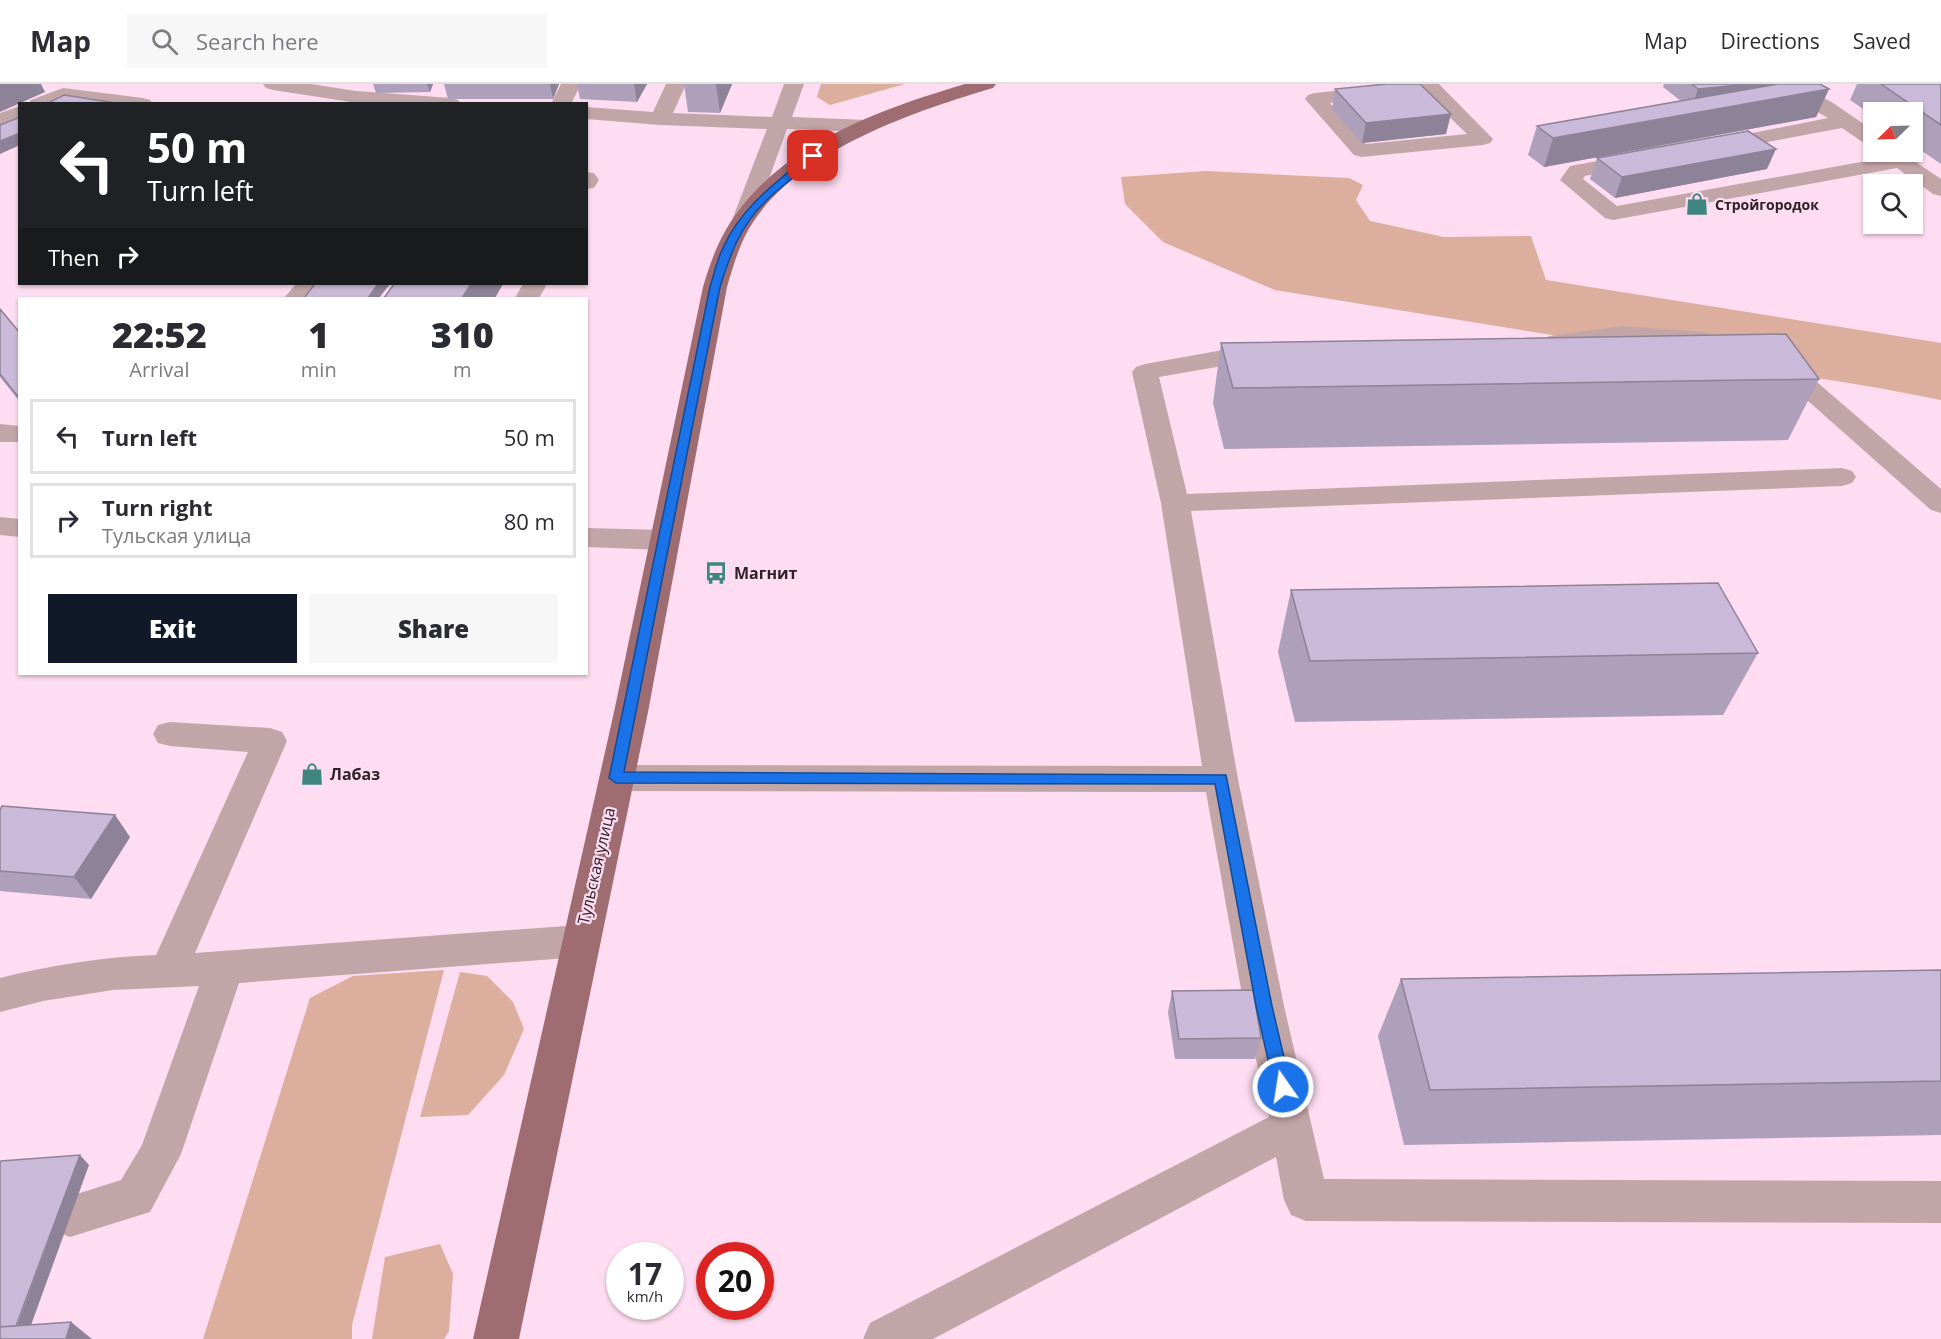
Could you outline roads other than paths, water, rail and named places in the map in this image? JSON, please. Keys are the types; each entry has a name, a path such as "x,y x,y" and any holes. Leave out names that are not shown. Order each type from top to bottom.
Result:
{"main road":[{"name":"Тульская улица","path":"496,1339 616,778 715,287 728,248 743,220 761,200 800,165 826,147 867,126 918,105 986,84"}],"street":[{"path":"273,84 356,97 424,102"},
{"path":"562,102 571,84"},
{"path":"660,119 676,84"},
{"path":"743,220 794,84"},
{"path":"1783,84 1826,107 1863,133"},
{"path":"1429,86 1483,138 1361,151 1315,99 1429,86"},
{"path":"43,102 63,94 129,102"},
{"path":"0,120 18,113"},
{"path":"588,113 660,119 867,126"},
{"path":"1694,149 1845,121"},
{"path":"1660,156 1578,171 1571,180 1613,213 1865,162"},
{"path":"1903,162 1941,189"},
{"path":"298,297 307,285"},
{"path":"1522,348 1622,333 1714,341 1725,345"},
{"path":"1284,354 1251,353 1145,372 1175,503 1221,779 1264,1006 1306,1200 1941,1202"},
{"path":"1758,356 1780,363 1941,504"},
{"path":"0,432 18,434"},
{"path":"1175,503 1842,477"},
{"path":"0,526 18,528"},
{"path":"588,537 664,540"},
{"path":"168,971 270,741 170,734"},
{"path":"616,778 1221,779"},
{"path":"0,995 43,984 102,975 580,941"},
{"path":"70,1216 135,1197 160,1154 225,968"},
{"path":"886,1339 1292,1127"}],"place":[{"name":"Стройгородок","path":"1697,204"},
{"name":"Магнит","path":"716,573"},
{"name":"Лабаз","path":"312,774"}]}
